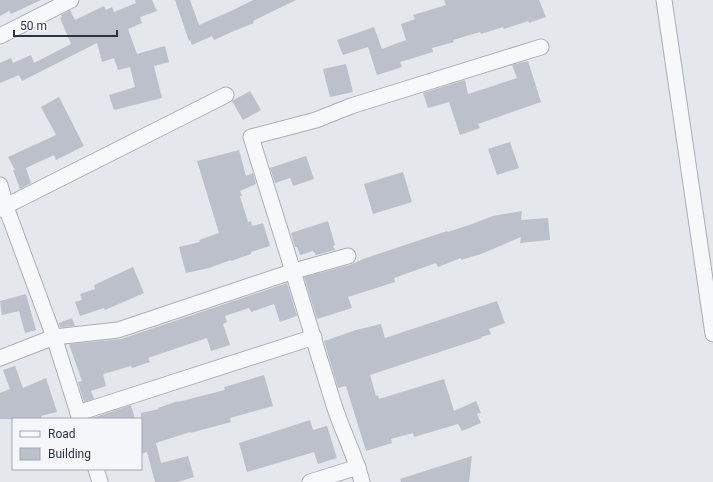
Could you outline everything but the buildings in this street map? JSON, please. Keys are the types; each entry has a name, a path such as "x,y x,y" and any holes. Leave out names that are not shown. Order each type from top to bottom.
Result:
{"street":[{"path":"0,36 71,0"},
{"path":"664,0 713,334"},
{"path":"362,482 358,467 334,404 294,270 251,138 316,120 351,106 541,47"},
{"path":"3,208 226,95"},
{"path":"0,185 3,208 54,337 79,416 314,337"},
{"path":"0,358 54,337 118,330 294,270 348,256"},
{"path":"310,482 358,467"},
{"path":"96,470 100,482"}]}
